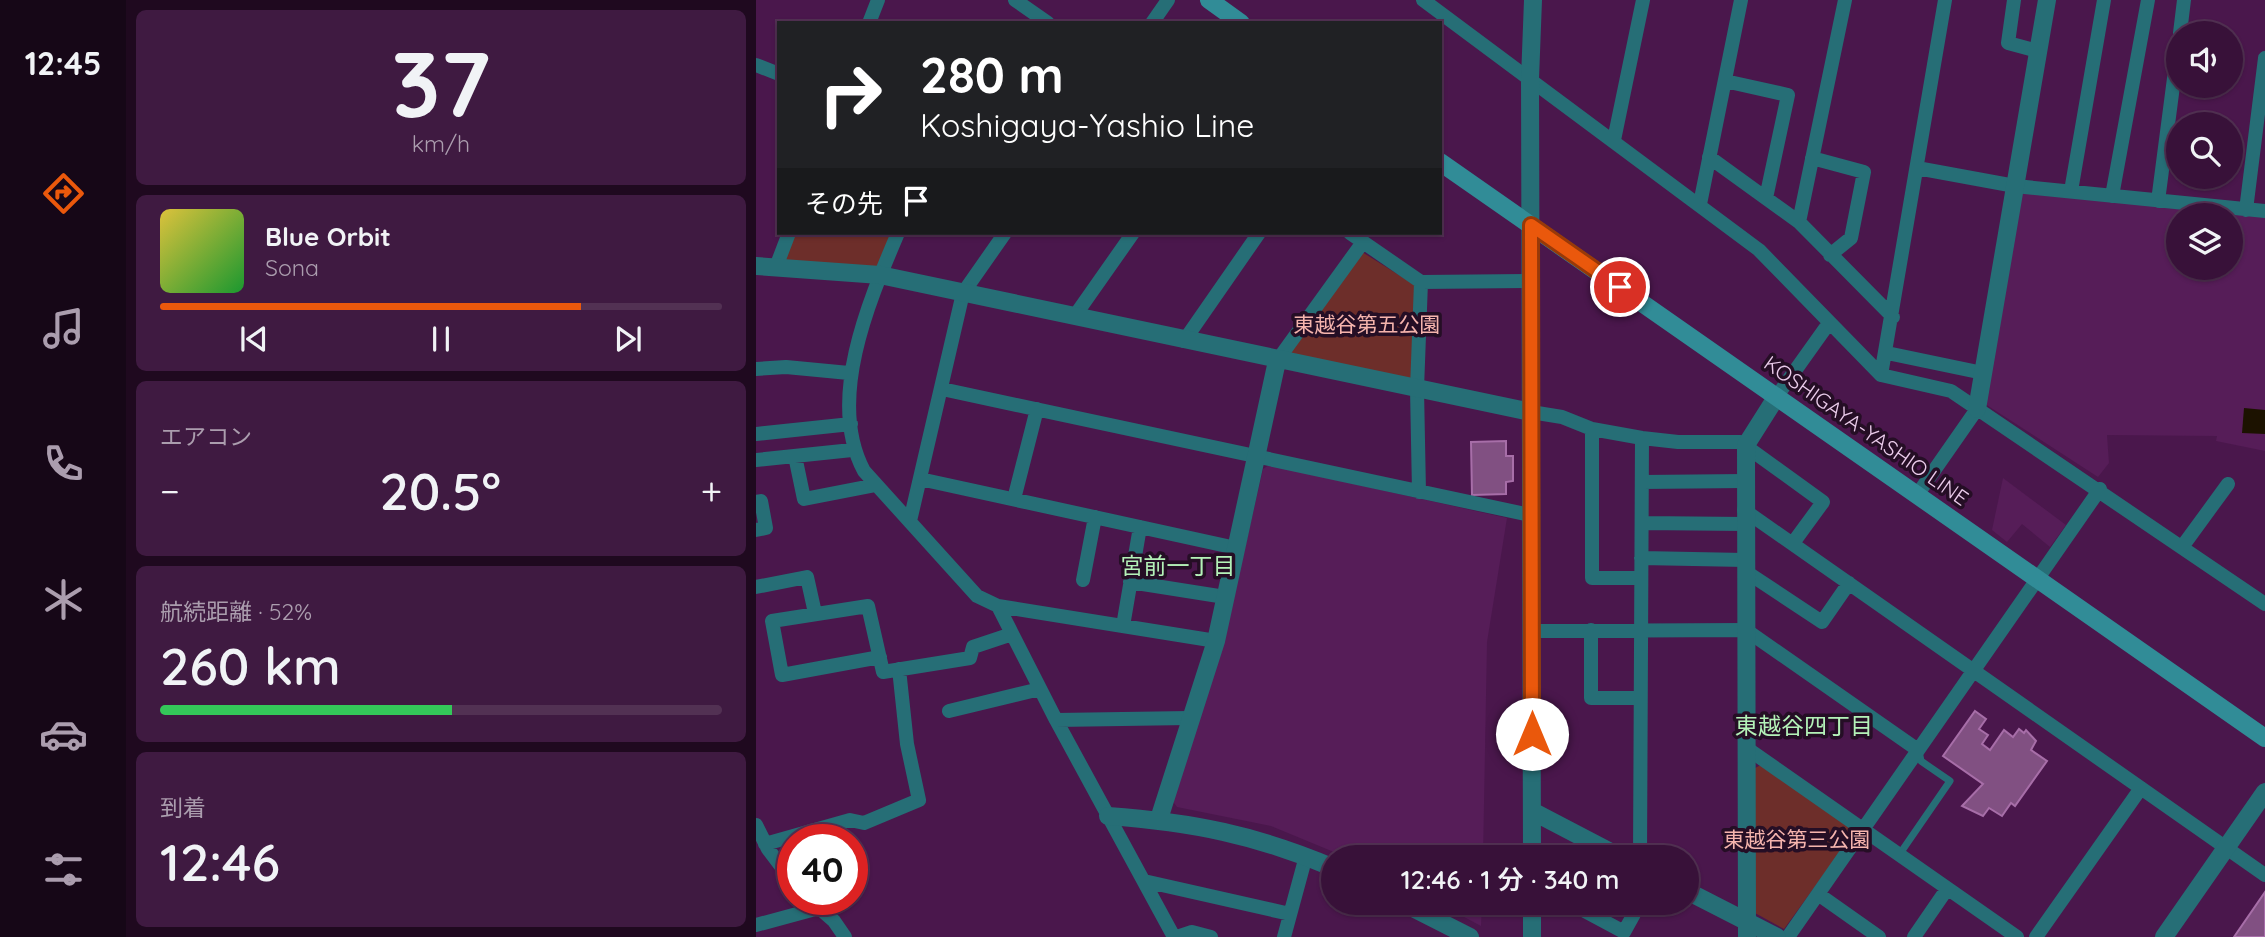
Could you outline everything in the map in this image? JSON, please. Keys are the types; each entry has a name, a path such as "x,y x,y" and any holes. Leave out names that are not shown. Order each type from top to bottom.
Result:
{"main road":[{"path":"1209,0 1238,21"},
{"name":"KOSHIGAYA-YASHIO LINE","path":"1442,163 2265,738"}],"street":[{"path":"870,21 878,0"},
{"path":"1015,0 1045,21"},
{"path":"1153,21 1168,0"},
{"path":"1423,0 1759,250 1881,375 1951,391 2263,599"},
{"path":"1532,845 1530,79 1533,0"},
{"path":"1614,140 1643,0"},
{"path":"1700,204 1741,0"},
{"path":"1799,222 1845,0"},
{"path":"1881,375 1887,353 1945,0"},
{"path":"2014,0 2008,43 2038,51"},
{"path":"1917,495 1978,409 2047,0"},
{"path":"2071,191 2104,0"},
{"path":"2112,196 2148,0"},
{"path":"2181,21 2184,0"},
{"path":"2246,209 2265,58"},
{"path":"756,65 777,73"},
{"path":"1725,80 1788,95 1766,198"},
{"path":"2158,201 2171,98"},
{"path":"1709,157 1799,222 1892,317"},
{"path":"1812,158 1864,172 1851,239 1830,255"},
{"path":"1917,168 2015,186 2265,211"},
{"path":"776,267 788,235"},
{"path":"897,235 880,275 849,373 852,450 876,485 976,596 998,606 1216,641"},
{"path":"910,521 963,293 1004,235"},
{"path":"1074,317 1132,235"},
{"path":"1184,341 1258,235"},
{"path":"1353,235 1421,282 1531,281"},
{"path":"1158,819 1216,641 1254,456 1277,360 1363,242"},
{"path":"756,265 880,275 1184,341 1562,417 1592,429 1678,442 1740,442 1823,502 1793,543"},
{"path":"1419,492 1417,389 1421,282"},
{"path":"1747,929 1746,445 1829,323"},
{"path":"1887,353 1983,373"},
{"path":"756,369 786,367 849,373"},
{"path":"942,389 1530,515"},
{"path":"1014,499 1037,409"},
{"path":"756,434 851,424"},
{"path":"1592,429 1592,578 1641,578"},
{"path":"1640,845 1643,438"},
{"path":"756,460 852,450"},
{"path":"795,456 804,499 876,485"},
{"path":"920,479 1236,548"},
{"path":"1642,482 1745,481"},
{"path":"2182,547 2228,484"},
{"path":"1788,937 2100,489"},
{"path":"756,502 761,501 766,528 756,530"},
{"path":"1083,580 1095,517"},
{"path":"1642,523 1745,517 1793,543 2265,875"},
{"path":"1123,626 1140,527"},
{"path":"1641,558 1745,565 1822,622 1849,583"},
{"path":"756,587 807,577 815,612"},
{"path":"1130,582 1225,597"},
{"path":"880,657 782,675 772,621 815,612 868,606 880,657 883,672 970,658 973,647 1012,634"},
{"path":"998,606 1056,720 1176,937 1192,932 1211,937"},
{"path":"1591,630 1591,698 1640,698"},
{"path":"1531,631 1746,630 1919,750"},
{"path":"756,825 763,849 850,820 864,823 919,800 906,744 899,669"},
{"path":"949,711 1040,689"},
{"path":"1056,720 1189,718"},
{"path":"1748,749 2017,937"},
{"path":"2036,937 2141,788"},
{"path":"2164,937 2265,792"},
{"path":"1532,811 1597,845"},
{"path":"1108,816 1158,819 1226,830 1321,862"},
{"path":"1284,937 1306,856"},
{"path":"1144,881 1290,914"},
{"path":"1913,937 1947,889"},
{"path":"1818,894 1879,937"},
{"path":"1699,899 1747,929 1777,937"},
{"path":"756,925 784,915"},
{"path":"825,915 845,937"},
{"path":"1427,915 1470,937"},
{"path":"1532,915 1532,937"},
{"path":"1592,915 1624,932 1633,915"}],"lane":[{"path":"1899,855 1950,781 1921,761 1919,750"}],"shaded area":[{"path":"2018,189 2166,205 2166,280 2243,280 2243,213 2265,215 2265,451 2216,441 2217,436 2107,435 2109,463 2098,477 1982,402"},
{"path":"2244,408 2265,410 2265,434 2242,433"},
{"path":"1269,465 1507,518 1487,642 1483,845 1321,847 1271,826 1177,807 1172,800 1224,640 1263,469"},
{"path":"2003,478 2066,525 2050,547 2022,524 2007,542 1992,530"},
{"path":"1460,915 1481,915 1481,926"}],"green space":[{"path":"792,235 892,235 878,269 782,262"},
{"name":"東越谷第五公園","path":"1362,252 1415,285 1412,383 1284,357"},
{"name":"東越谷第三公園","path":"1763,764 1856,830 1784,929 1755,913 1753,769"}],"building":[{"path":"1506,441 1506,456 1513,456 1513,481 1506,482 1506,494 1472,495 1471,442"},
{"path":"1975,711 1986,719 1979,729 1988,735 1982,744 1990,750 2004,730 2013,737 2019,729 2024,733 2026,730 2036,741 2031,750 2047,761 2015,806 2011,803 2002,816 1989,808 1983,816 1962,806 1983,784 1943,756"},
{"path":"2265,892 2265,937 2234,937"}],"district":[{"name":"宮前一丁目","path":"1178,566"},
{"name":"東越谷四丁目","path":"1804,726"}],"route":[{"path":"1532,734 1531,225 1620,287"}]}
